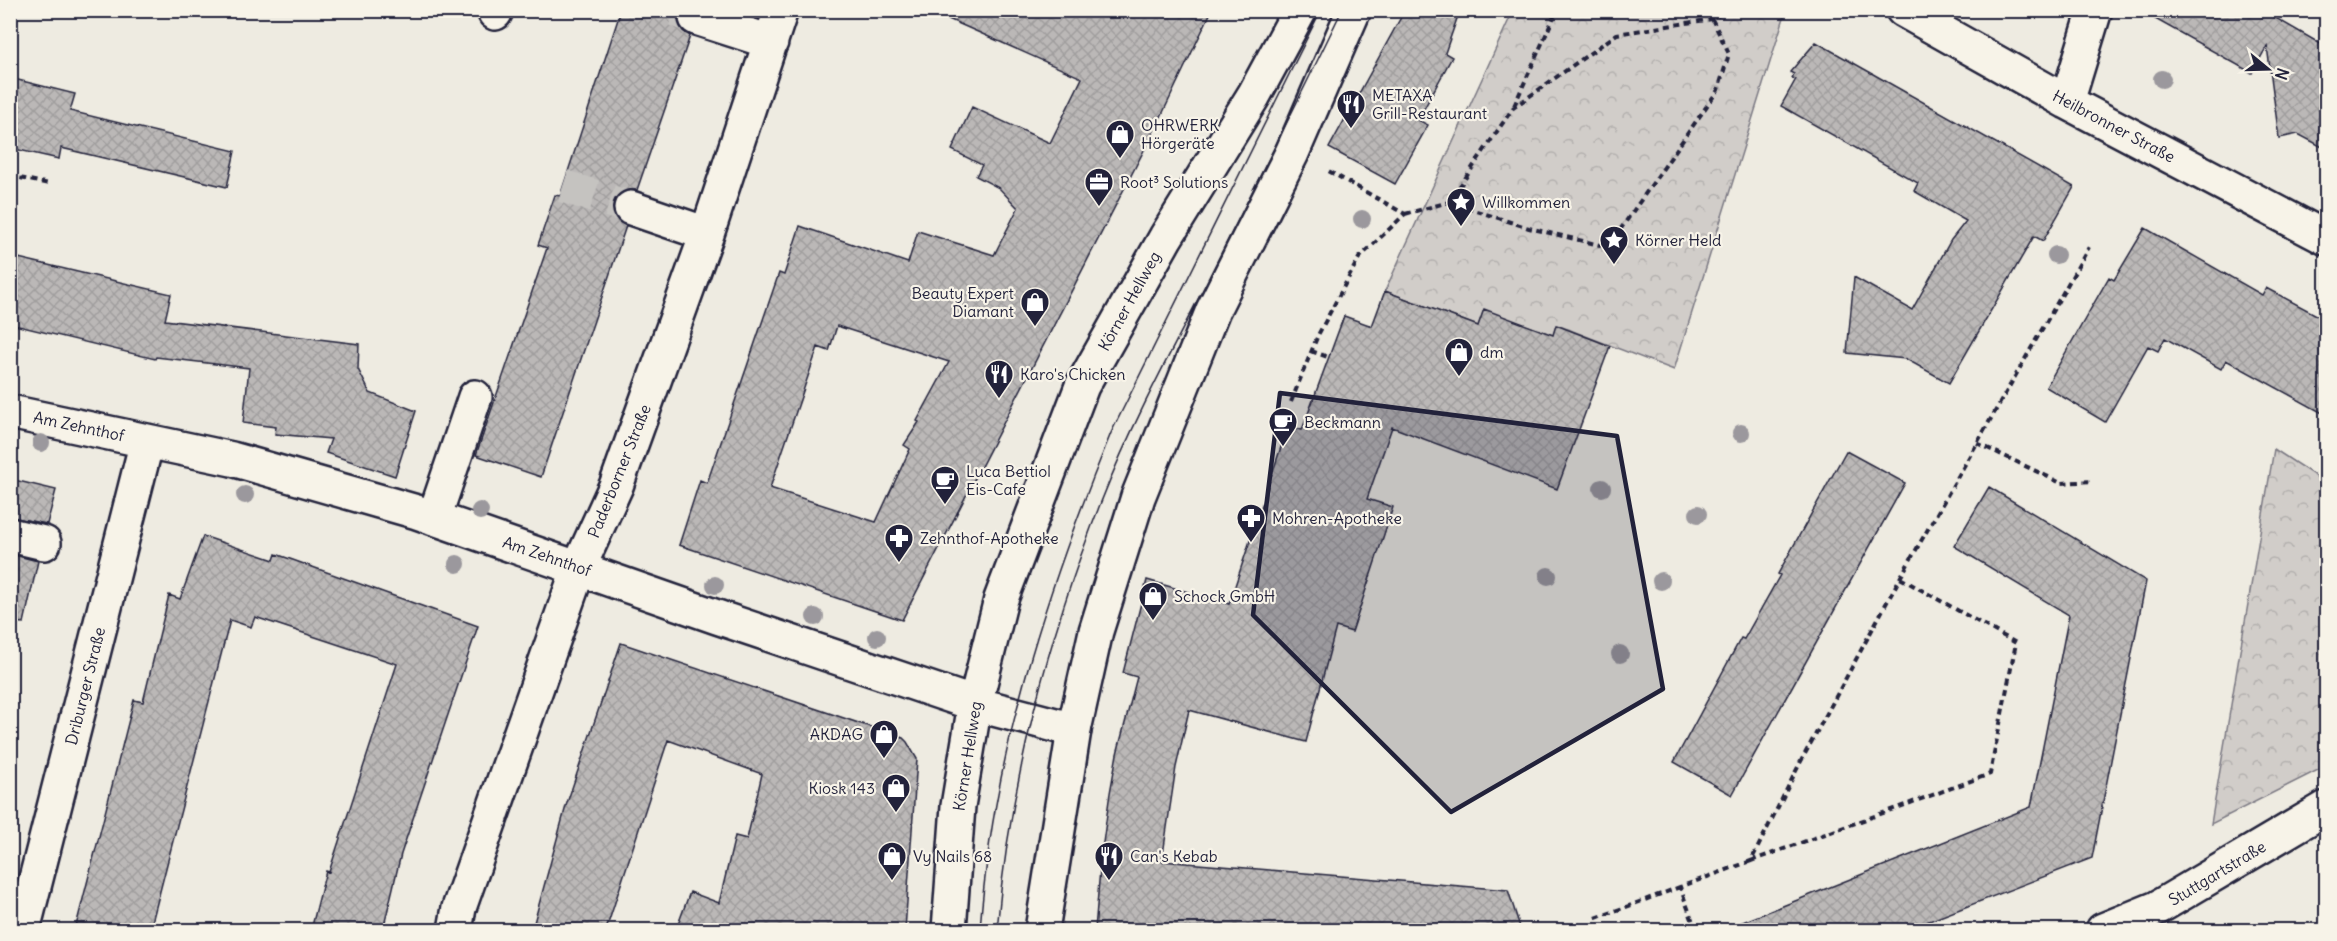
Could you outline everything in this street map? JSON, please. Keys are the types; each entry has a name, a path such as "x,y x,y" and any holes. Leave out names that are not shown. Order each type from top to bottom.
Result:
{"street":[{"name":"Paderborner Straße","path":"455,930 459,908 579,567 616,486 707,234 781,10"},
{"name":"Körner Hellweg","path":"949,930 958,806 975,704 1002,599 1082,386 1166,237 1254,95 1300,10"},
{"path":"1042,930 1074,730 1096,631 1138,497 1213,310 1292,153 1354,10"},
{"name":"Heilbronner Straße","path":"1903,10 2067,102 2326,238"},
{"path":"2067,102 2095,10"},
{"path":"696,18 771,42"},
{"path":"631,208 707,234"},
{"path":"434,518 475,397"},
{"name":"Am Zehnthof","path":"10,412 232,459 434,518 975,704 1074,730"},
{"name":"Driburger Straße","path":"23,930 147,441"},
{"path":"10,535 44,543"},
{"name":"Stuttgartstraße","path":"2103,930 2157,908 2326,808"}],"path":[{"path":"1449,202 1513,108 1557,10"},
{"path":"1513,108 1617,34 1712,19 1729,10"},
{"path":"1291,402 1318,335 1359,258 1405,213 1449,202 1528,228 1608,247 1718,90 1729,54 1712,19"},
{"path":"1319,166 1405,213"},
{"path":"10,176 49,184"},
{"path":"1751,861 1800,763 1900,578 2089,247"},
{"path":"1311,351 1328,357"},
{"path":"1977,443 2061,483 2093,481"},
{"path":"1596,918 1990,774 2016,643 1900,578"},
{"path":"1680,887 1696,930"}],"highlighted area":[{"path":"1280,393 1617,436 1663,689 1451,812 1253,615"}],"green space":[{"path":"1513,11 1786,11 1674,370 1557,325 1553,335 1484,310 1478,326 1385,291"},
{"path":"2274,449 2326,483 2326,766 2211,824"}],"building":[{"path":"621,10 679,10 678,23 690,36 637,190 628,190 619,194 613,202 613,211 617,220 626,226 541,477 476,455 547,248 538,245 555,195 560,196"},
{"path":"928,10 1212,10 1157,125 902,620 679,545 700,480 707,483 779,273 784,275 800,226 908,263 918,231 994,255 1018,208 999,188 976,176 982,165 952,150 972,107 1050,143 1082,78","holes":["837,326 949,362 917,421 919,422 904,445 910,449 876,522 770,488 818,347 829,351"]},
{"path":"1405,10 1460,10 1445,53 1452,57 1418,120 1428,125 1395,184 1329,148"},
{"path":"2139,10 2262,10 2326,47 2326,149 2298,134 2279,138 2267,46 2252,73"},
{"path":"1816,42 2074,187 2043,241 2034,236 1949,383 1906,359 1847,353 1854,277 1912,310 1951,240 1966,221 1914,191 1918,183 1781,106 1796,79 1792,78 1794,74 1790,72"},
{"path":"10,78 75,94 70,111 235,151 227,187 61,148 59,159 10,148"},
{"path":"2145,228 2262,295 2266,288 2326,320 2326,415 2226,360 2221,369 2165,338 2158,351 2148,346 2105,422 2046,387 2109,277 2114,280"},
{"path":"10,256 171,294 165,320 359,344 358,369 370,393 416,411 395,476 326,453 331,439 275,434 276,427 243,423 249,368 156,357 155,359 10,324"},
{"path":"1385,291 1478,326 1484,309 1553,335 1556,325 1610,346 1557,489 1392,427 1367,499 1393,507 1352,632 1336,627 1306,742 1189,710 1176,767 1162,861 1508,890 1521,930 1095,930 1101,857 1110,793 1117,754 1137,677 1123,673 1147,580 1229,604 1288,426 1302,430 1344,316 1372,326"},
{"path":"1846,451 1905,483 1732,795 1674,762 1741,638 1744,639 1780,575 1778,574"},
{"path":"10,479 56,490 47,524 10,517"},
{"path":"1989,487 2146,581 2092,858 1906,930 1725,930 2031,807 2069,615 1954,546"},
{"path":"203,536 274,560 276,554 478,626 401,854 383,930 311,930 326,871 329,872 397,664 255,617 251,627 230,620 150,930 75,930 134,700 143,702 169,595 180,599"},
{"path":"10,554 38,561 24,623 10,622"},
{"path":"621,643 903,738 907,742 917,759 905,930 676,930 690,892 719,903 735,836 747,839 762,774 668,740 606,930 532,930 566,806"}],"tunnel":[{"path":"675,10 696,18"},
{"path":"563,186 631,208"}],"tram line":[{"path":"980,930 986,866 996,802 1010,739 1044,614 1087,493 1111,433 1321,10"},
{"path":"997,930 1011,821 1034,712 1064,605 1101,502 1163,366 1342,10"}],"place":[{"name":"METAXA Grill-Restaurant","path":"1351,130"},
{"name":"OHRWERK Hörgeräte","path":"1120,160"},
{"name":"Root³ Solutions","path":"1099,208"},
{"name":"Willkommen","path":"1461,228"},
{"name":"Körner Held","path":"1614,266"},
{"name":"Beauty Expert Diamant","path":"1035,328"},
{"name":"dm","path":"1459,378"},
{"name":"Karo's Chicken","path":"999,400"},
{"name":"Beckmann","path":"1283,448"},
{"name":"Luca Bettiol Eis-Cafe","path":"945,506"},
{"name":"Mohren-Apotheke","path":"1251,544"},
{"name":"Zehnthof-Apotheke","path":"899,564"},
{"name":"Schock GmbH","path":"1153,622"},
{"name":"AKDAG","path":"884,760"},
{"name":"Kiosk 143","path":"896,814"},
{"name":"Vy Nails 68","path":"892,882"},
{"name":"Can's Kebab","path":"1109,882"}]}
